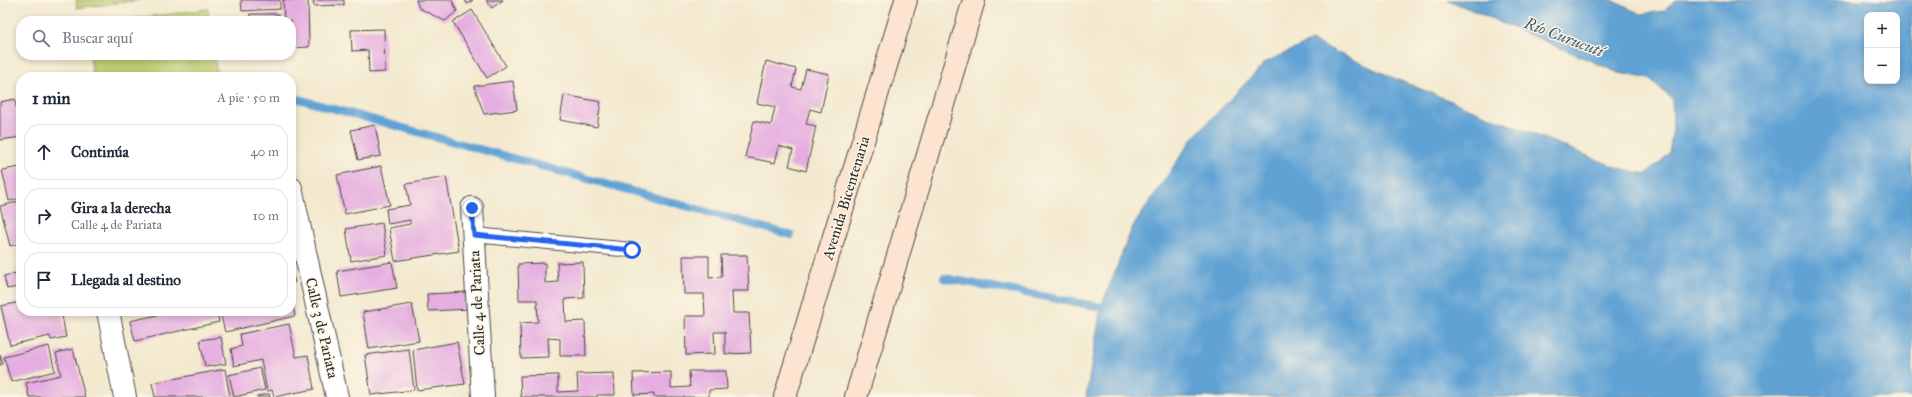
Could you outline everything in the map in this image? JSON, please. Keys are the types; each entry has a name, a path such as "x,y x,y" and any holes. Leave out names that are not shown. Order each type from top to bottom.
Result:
{"street":[{"name":"Avenida Bicentenaria","path":"785,397 906,0"},
{"path":"856,397 974,0"},
{"name":"Calle 4 de Pariata","path":"472,208 483,397"},
{"name":"Calle 3 de Pariata","path":"296,210 338,397"},
{"path":"109,316 125,397"}],"lane":[{"path":"474,235 632,250"}],"green space":[{"path":"76,0 140,0 77,8"},
{"path":"208,9 209,16 153,16"},
{"path":"91,60 215,60 216,72 92,72"}],"water":[{"name":"Río Curucutí","path":"1448,0 1611,0 1641,14 1664,11 1676,0 1912,0 1912,397 1086,397 1101,307 1132,228 1192,139 1266,62 1312,41 1396,79 1618,168 1646,174 1669,154 1673,129 1672,99 1650,79 1619,73"}],"building":[{"path":"241,0 280,0 280,9 242,11"},
{"path":"283,0 308,0 309,47 296,48 296,16 284,16"},
{"path":"313,0 344,0 344,5 314,6"},
{"path":"416,0 452,0 457,11 445,21 419,8"},
{"path":"465,0 473,0 467,4"},
{"path":"486,0 503,0 492,8"},
{"path":"472,10 506,66 487,78 453,22"},
{"path":"250,14 279,14 279,16 250,16"},
{"path":"384,29 385,72 369,73 368,50 352,51 351,30"},
{"path":"766,61 796,69 792,87 801,89 806,69 829,74 821,112 810,109 806,124 816,126 806,171 789,166 793,150 779,146 775,163 745,157 754,121 771,125 775,107 757,103"},
{"path":"513,81 517,110 484,114 474,86"},
{"path":"564,95 601,102 597,127 560,120"},
{"path":"15,99 16,138 0,140 0,102"},
{"path":"375,125 381,156 358,160 351,130"},
{"path":"381,166 390,205 345,214 337,175"},
{"path":"16,168 16,199 9,201 2,170"},
{"path":"446,177 459,251 395,261 389,228 410,224 410,220 388,224 386,209 410,205 406,184"},
{"path":"16,202 16,244 10,246 0,206"},
{"path":"382,223 387,255 351,261 346,229"},
{"path":"721,255 747,255 749,291 732,291 733,313 749,313 751,353 725,354 725,332 714,332 715,354 686,355 685,316 705,316 704,294 684,294 683,256 709,256 709,278 722,277"},
{"path":"392,262 397,288 341,297 337,271"},
{"path":"583,262 584,298 565,299 566,322 585,321 586,356 560,356 560,339 548,338 549,357 521,358 520,323 538,322 537,300 519,300 518,264 545,263 545,283 558,282 557,263"},
{"path":"16,273 16,287 7,289 4,276"},
{"path":"469,292 470,309 428,311 427,294"},
{"path":"16,303 16,316 62,316 66,337 51,340 50,336 10,345 1,306"},
{"path":"412,304 419,341 369,349 363,312"},
{"path":"153,316 218,316 219,322 135,341 130,321"},
{"path":"221,316 295,316 225,332"},
{"path":"289,324 296,357 308,355 314,389 274,397 272,390 267,391 261,360 234,366 231,349 242,346 240,334"},
{"path":"221,337 226,364 205,367 200,340"},
{"path":"457,342 465,384 417,390 413,350"},
{"path":"49,346 55,371 11,382 4,357"},
{"path":"73,349 85,397 29,397 26,383 61,375 56,353"},
{"path":"409,349 414,390 371,395 365,355"},
{"path":"0,355 3,364 0,365"},
{"path":"260,368 265,390 234,397 229,375"},
{"path":"225,369 230,397 155,397 152,383"},
{"path":"689,371 726,371 727,389 709,390 709,397 654,397 654,394 634,395 633,373 671,372 671,388 690,387"},
{"path":"614,373 615,395 597,395 597,397 521,397 520,376 558,375 558,392 578,391 577,374"},
{"path":"269,394 270,397 257,397 257,396"}],"waterway":[{"path":"296,98 791,235"},
{"path":"944,278 1101,307"}],"route":[{"path":"472,208 474,235 632,250"}]}
